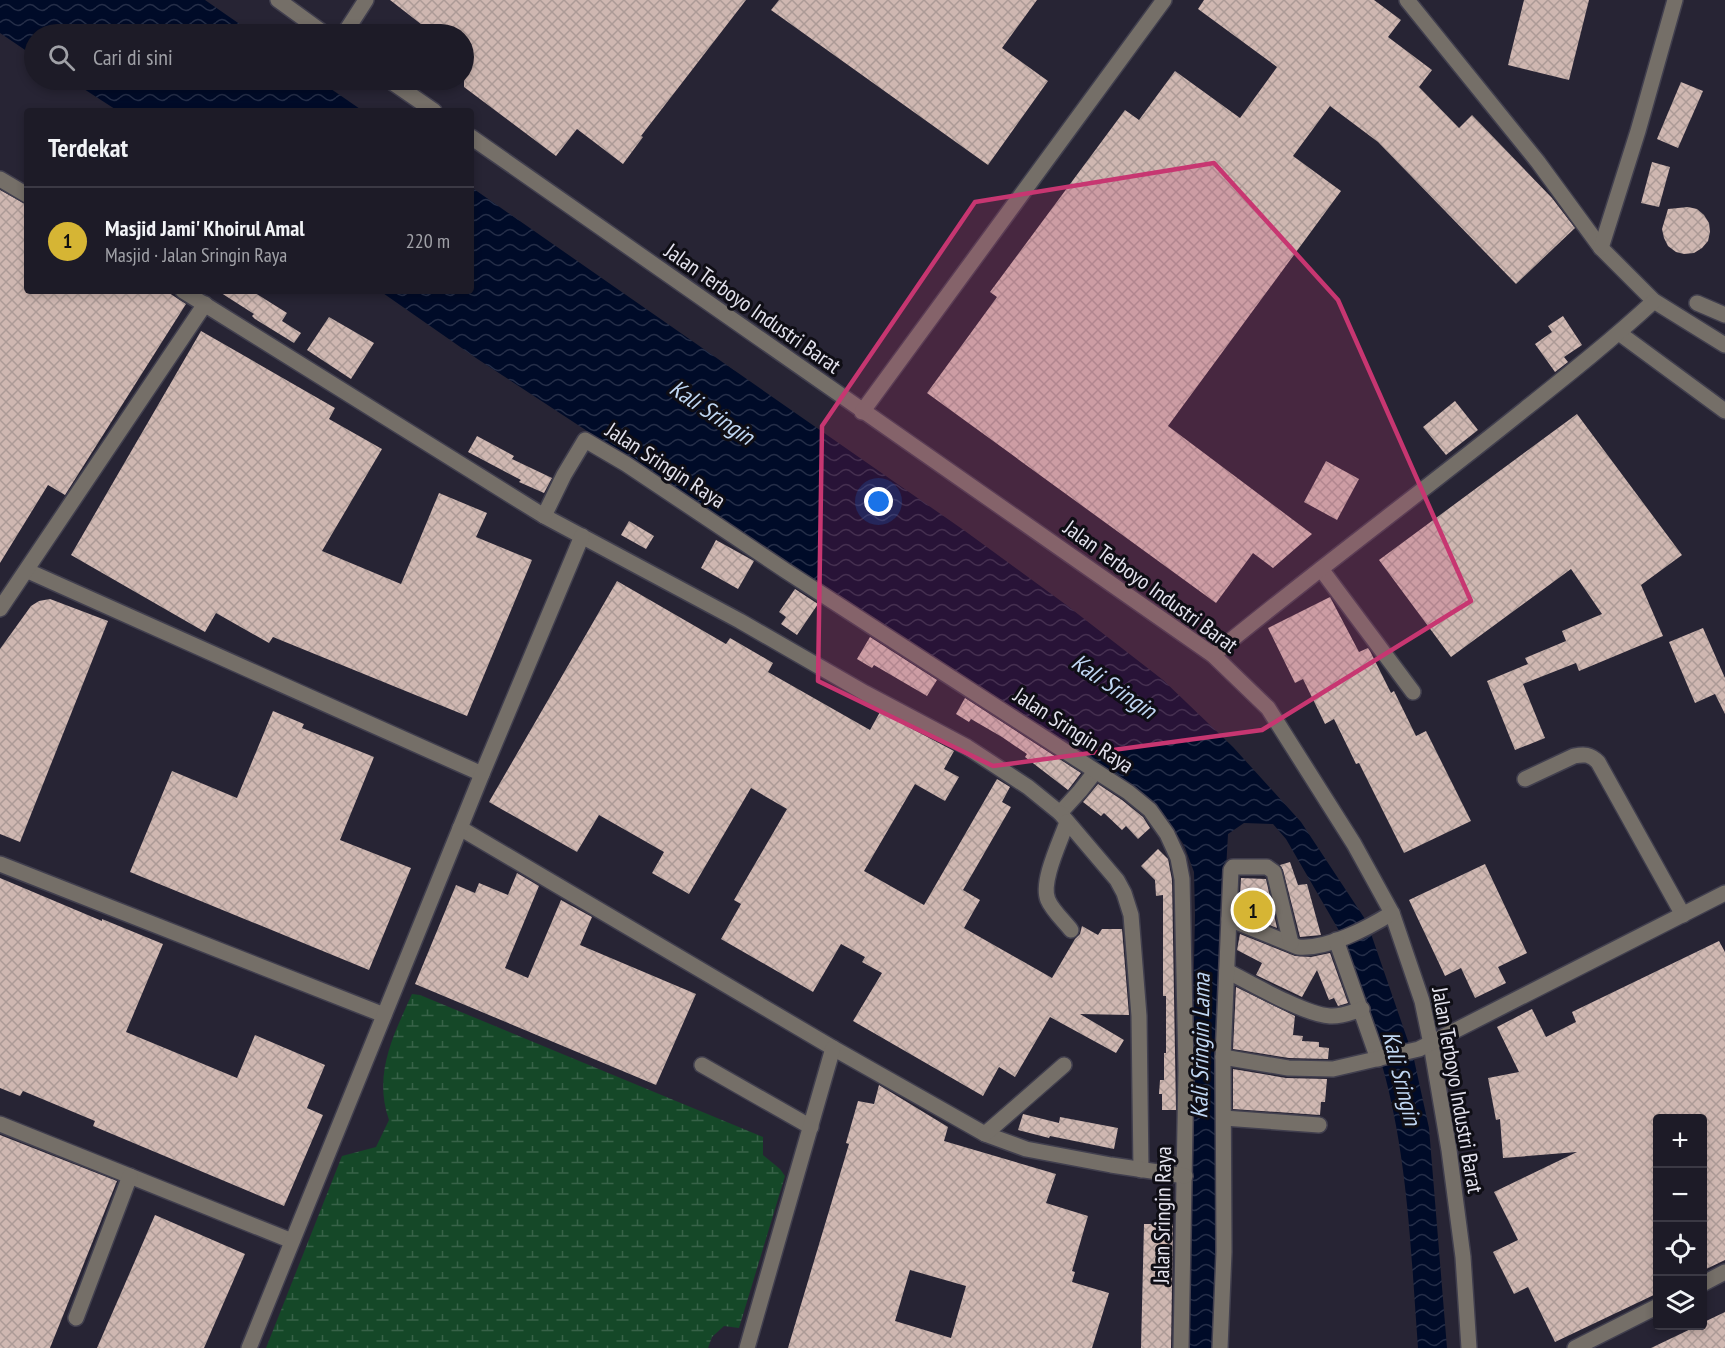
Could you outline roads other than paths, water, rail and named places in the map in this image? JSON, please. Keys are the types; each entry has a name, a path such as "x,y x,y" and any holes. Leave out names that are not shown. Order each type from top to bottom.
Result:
{"street":[{"path":"278,0 311,24"},
{"path":"350,24 366,0"},
{"path":"862,412 1164,0"},
{"path":"1407,0 1538,162 1601,248 1654,301 1725,345"},
{"path":"1601,248 1638,131 1675,0"},
{"path":"404,90 430,108"},
{"name":"Jalan Terboyo Industri Barat","path":"474,139 1213,655 1268,708 1348,835 1387,916 1422,1001 1425,1047 1449,1150 1463,1257 1469,1348"},
{"path":"0,179 24,193"},
{"path":"188,294 544,516 967,747 1028,787 1063,817 1117,880 1131,915 1139,1016 1141,1170"},
{"path":"1213,655 1419,494 1619,333 1654,301"},
{"path":"1697,303 1725,315"},
{"path":"0,609 205,304"},
{"path":"1619,333 1725,411"},
{"name":"Jalan Sringin Raya","path":"544,516 564,475 585,440 626,464 847,611 1025,724 1128,792 1149,810 1167,834 1180,867 1186,998 1181,1348"},
{"path":"249,1348 482,774 582,536"},
{"path":"1321,569 1413,693"},
{"path":"27,571 482,774"},
{"path":"1525,779 1574,756 1582,754 1593,757 1598,762 1683,915"},
{"path":"1071,930 1048,900 1047,880 1063,817 1095,772"},
{"path":"460,828 833,1048 985,1134 1026,1149 1185,1176"},
{"path":"0,864 384,1015"},
{"path":"1220,1348 1224,1252 1223,1057 1231,870 1233,867 1271,868 1274,872 1291,943"},
{"path":"1223,1057 1313,1070 1332,1069 1425,1047 1725,893"},
{"path":"1229,919 1305,948 1338,940 1387,916"},
{"path":"1338,940 1380,1059"},
{"path":"1227,971 1273,995 1322,1015 1338,1016 1362,1009"},
{"path":"747,1348 833,1048"},
{"path":"702,1065 811,1127"},
{"path":"985,1134 1064,1065"},
{"path":"1224,1118 1319,1125"},
{"path":"0,1124 292,1241"},
{"path":"76,1318 130,1176"},
{"path":"1707,1281 1725,1272"},
{"path":"1575,1348 1653,1309"}],"water":[{"path":"0,0 205,0 240,24 24,24 24,49 0,33"},
{"path":"85,90 333,90 359,108 113,108"},
{"path":"474,189 965,531 1065,604 1163,680 1233,747 1301,822 1365,919 1341,934 1286,839 1273,824 1244,823 1228,834 1214,1084 1219,1140 1215,1348 1188,1348 1194,1129 1192,1058 1194,872 1184,845 1161,810 1097,762 912,648 476,358 384,294 474,294"},
{"path":"1369,928 1410,1047 1380,1055 1344,941"},
{"name":"Kali Sringin","path":"1413,1055 1429,1128 1447,1348 1418,1348 1403,1170 1391,1099 1382,1065"}],"place":[{"name":"Masjid Jami' Khoirul Amal","path":"1253,910"}],"water label":[{"name":"Kali Sringin Lama","path":"1200,1046"}]}
